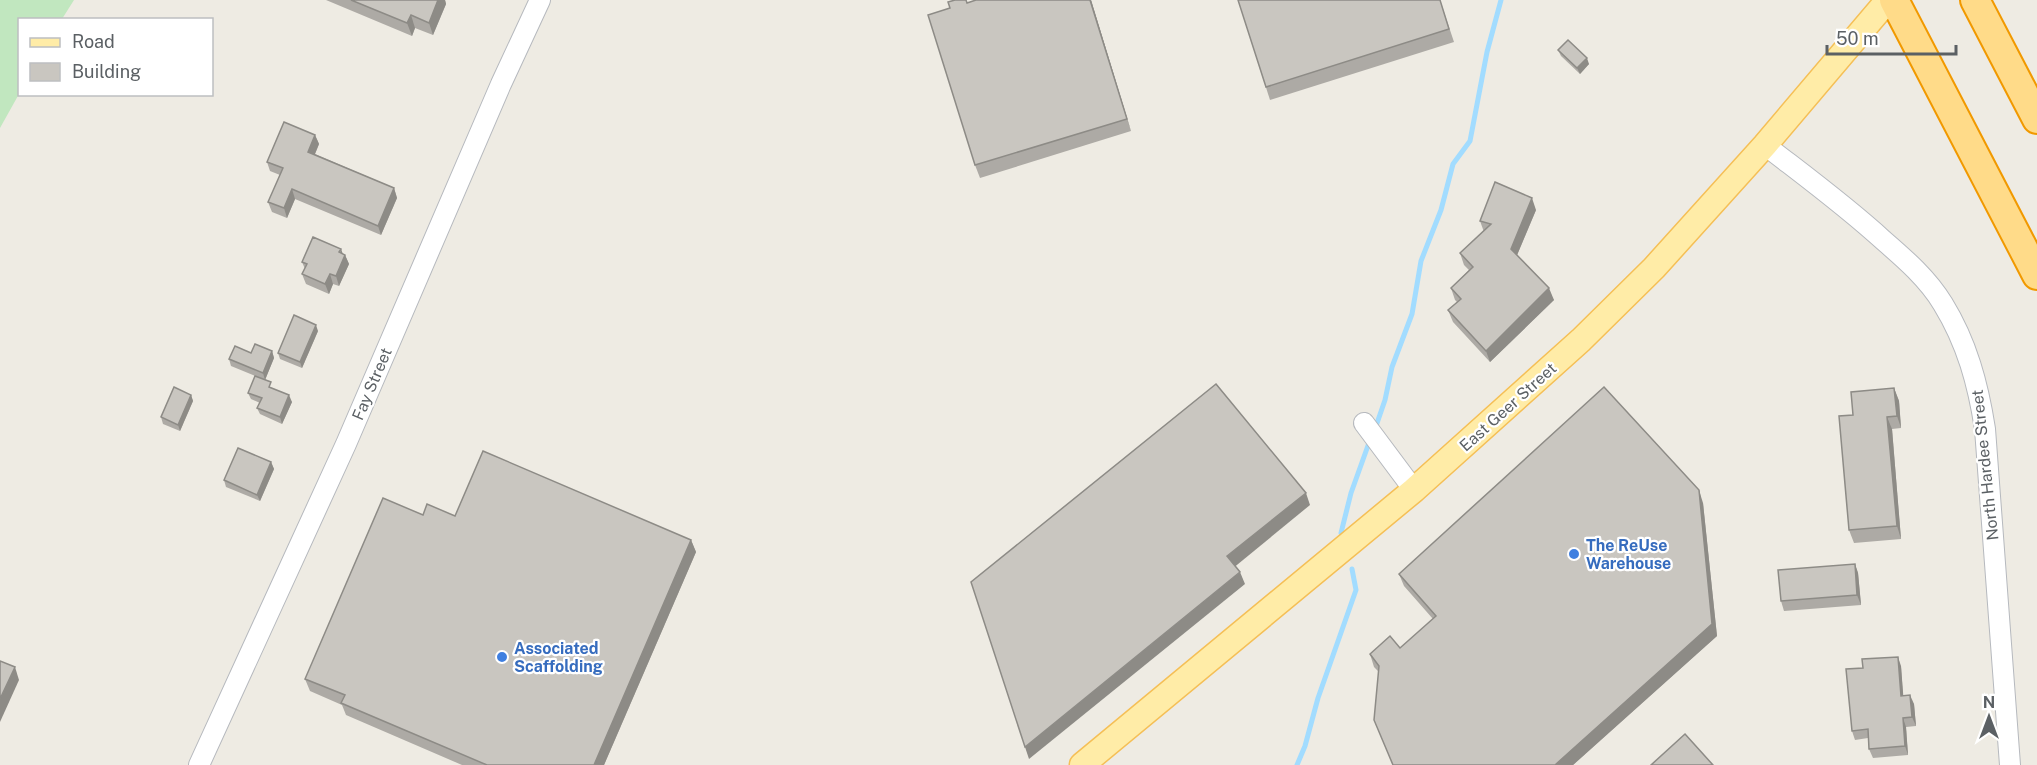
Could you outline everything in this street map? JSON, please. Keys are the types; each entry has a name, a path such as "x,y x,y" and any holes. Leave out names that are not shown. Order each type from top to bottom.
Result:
{"highway":[{"path":"1894,0 2037,274"},
{"path":"1975,0 2037,119"}],"main road":[{"name":"East Geer Street","path":"1082,765 1414,490 1596,326 1654,268 1765,145 1888,0"}],"street":[{"name":"Fay Street","path":"199,765 346,444 492,105 540,0"},
{"name":"North Hardee Street","path":"1765,145 1857,216 1913,267 1942,302 1970,360 1980,395 1984,429 2010,765"},
{"path":"1364,423 1414,490"}],"green space":[{"path":"0,0 74,0 63,18 18,18 18,96 0,128"}],"building":[{"path":"351,0 438,0 429,23 411,15 407,23"},
{"path":"966,0 967,3 976,0 1090,0 1127,119 975,165 928,15 950,8 948,2"},
{"path":"1238,0 1440,0 1449,29 1266,87"},
{"path":"1568,40 1587,58 1577,68 1558,50"},
{"path":"284,122 315,135 308,152 394,188 378,226 292,189 284,208 268,202 283,168 267,162"},
{"path":"1495,182 1532,198 1511,249 1549,288 1486,351 1448,310 1461,299 1451,288 1473,267 1460,253 1491,224 1480,221"},
{"path":"313,237 341,249 339,252 345,255 336,276 330,274 325,284 302,274 307,264 302,262"},
{"path":"294,315 316,325 300,362 278,353"},
{"path":"255,344 272,351 263,373 229,359 235,346 251,353"},
{"path":"255,376 271,382 269,387 289,395 280,417 257,408 262,398 248,393"},
{"path":"1216,384 1306,493 1227,556 1240,572 1025,747 971,582"},
{"path":"174,387 191,395 178,425 161,417"},
{"path":"1604,387 1699,490 1712,624 1555,765 1393,765 1374,720 1379,666 1370,654 1390,636 1400,648 1436,616 1399,574"},
{"path":"1894,388 1897,416 1887,417 1897,526 1849,530 1839,416 1853,415 1851,392"},
{"path":"238,448 271,462 257,495 224,480"},
{"path":"483,451 691,540 594,765 487,765 341,703 345,695 305,679 383,498 423,515 427,504 455,516"},
{"path":"1855,564 1857,595 1781,601 1778,570"},
{"path":"1898,657 1901,696 1910,695 1912,717 1903,718 1905,746 1869,749 1868,729 1852,731 1846,669 1863,668 1862,659"},
{"path":"0,661 15,667 0,699"},
{"path":"1685,734 1713,765 1651,765"}],"waterway":[{"path":"1375,429 1385,400 1392,367 1412,314 1421,261 1441,210 1453,164 1470,141 1487,52 1501,0"},
{"path":"1341,533 1351,493 1370,440"},
{"path":"1297,765 1356,590 1352,569"}],"place":[{"name":"The ReUse Warehouse","path":"1574,554"},
{"name":"Associated Scaffolding","path":"502,657"}]}
